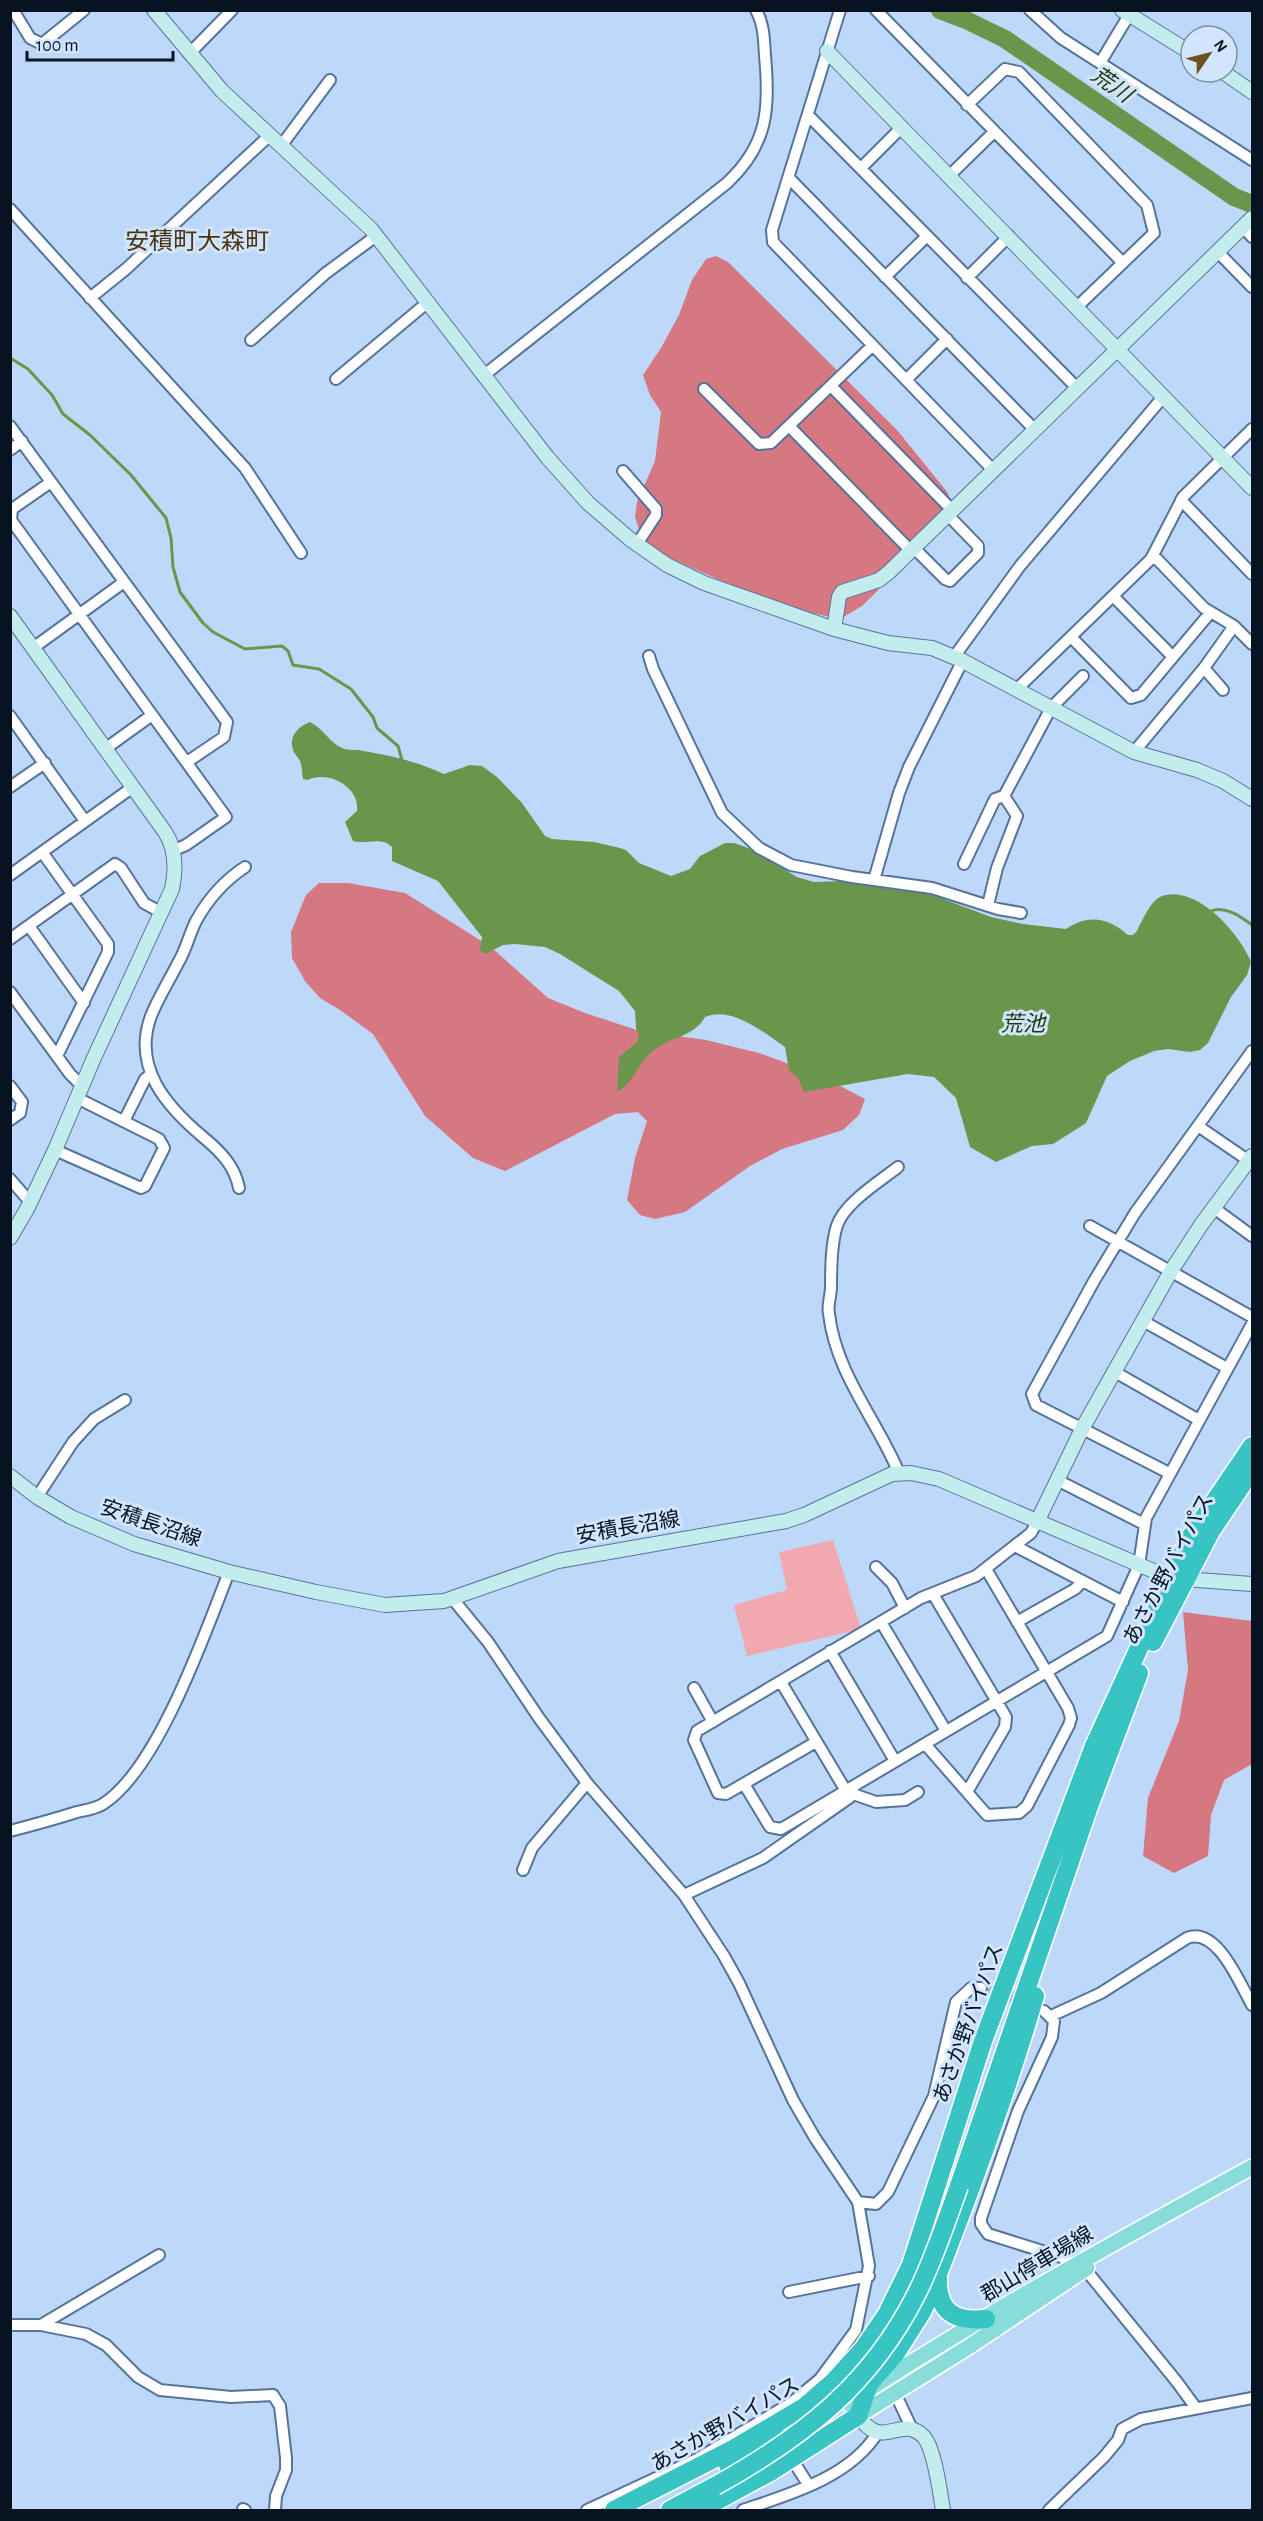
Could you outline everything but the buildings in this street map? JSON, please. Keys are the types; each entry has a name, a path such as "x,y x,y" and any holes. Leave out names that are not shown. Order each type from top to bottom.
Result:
{"highway":[{"name":"あさか野バイパス","path":"670,2511 767,2456 800,2434 845,2393 890,2340 917,2293 959,2186 1062,1884 1132,1691 1177,1578 1189,1539 1252,1446"},
{"name":"あさか野バイパス","path":"614,2511 804,2408 829,2377 873,2337 911,2265 983,2041 1094,1746 1177,1578 1252,1470"},
{"path":"700,2511 720,2506 792,2459 853,2410 922,2313 966,2203 1023,2036 1061,1911 1064,1895 1062,1884"},
{"path":"938,2275 939,2298 950,2314 970,2320 986,2319"},
{"path":"641,2511 853,2410"}],"main road":[{"name":"郡山停車場線","path":"865,2392 896,2371 1252,2167"},
{"name":"郡山停車場線","path":"853,2410 896,2393 1080,2266 1252,2178"}],"street":[{"path":"15,13 30,38 42,44 84,10"},
{"path":"154,10 222,91 342,201 376,236 571,486 637,544 667,565 704,584 834,629 888,643 932,648 1017,689 1134,752 1197,770 1252,799"},
{"path":"189,54 232,10"},
{"path":"483,376 727,183 745,165 762,132 768,103 762,27 756,10"},
{"path":"840,10 772,230 773,242 993,470"},
{"path":"876,10 1122,262"},
{"path":"1030,10 1061,39 1252,160"},
{"path":"1100,63 1125,13 1179,45"},
{"path":"827,51 1078,306 1252,488"},
{"path":"967,105 1005,69 1019,72 1147,205 1154,233 1078,306"},
{"path":"282,146 330,80"},
{"path":"1239,83 1252,92"},
{"path":"808,115 1077,388"},
{"path":"861,168 902,127"},
{"path":"950,175 994,132"},
{"path":"90,298 270,135"},
{"path":"789,178 1034,429"},
{"path":"10,210 245,468 301,553"},
{"path":"834,629 839,597 842,592 879,580 1218,252 1249,227"},
{"path":"251,340 321,278 376,236"},
{"path":"885,277 927,236"},
{"path":"967,278 1009,236"},
{"path":"1218,252 1252,287"},
{"path":"336,379 428,302"},
{"path":"906,380 947,339"},
{"path":"704,389 760,444 771,443 872,345"},
{"path":"790,427 945,579 950,580 978,553 978,546 950,512 831,386"},
{"path":"874,880 899,793 958,659 1020,566 1163,397"},
{"path":"10,426 227,722 224,737 187,762"},
{"path":"1017,689 1154,556 1181,500 1252,429"},
{"path":"10,450 22,441"},
{"path":"623,471 656,509 656,515 637,544"},
{"path":"51,482 12,509 11,520 226,817 186,845 172,851"},
{"path":"1181,500 1252,574"},
{"path":"1154,556 1210,613 1234,626 1252,644"},
{"path":"33,648 124,582"},
{"path":"1113,596 1173,657"},
{"path":"1071,637 1130,698 1141,695 1210,613"},
{"path":"10,616 165,832 172,851 174,879 55,1150 10,1238"},
{"path":"1134,752 1204,668 1234,626"},
{"path":"649,656 653,669 722,813 759,848 791,865 932,888 998,909 1021,913"},
{"path":"1204,668 1223,690"},
{"path":"964,864 994,799 1004,796 1051,708 1083,676"},
{"path":"105,749 152,715"},
{"path":"10,716 85,821"},
{"path":"10,787 45,763"},
{"path":"10,875 133,787"},
{"path":"988,905 997,868 1017,816 1004,796"},
{"path":"42,852 108,944 108,952 57,1056"},
{"path":"10,939 115,864 121,868 144,903 160,912"},
{"path":"239,1188 236,1174 228,1161 174,1111 151,1074 145,1049 147,1028 152,1014 183,955 196,921 226,880 245,867"},
{"path":"29,926 84,1003"},
{"path":"10,992 57,1056 79,1092 124,1121 159,1139 164,1148 145,1186 141,1188 55,1150"},
{"path":"1169,1473 1036,1405 1032,1394 1135,1213 1252,1051"},
{"path":"124,1121 145,1079 151,1074"},
{"path":"10,1086 22,1102 20,1113 10,1120"},
{"path":"816,1742 726,1794 718,1793 694,1740 697,1731 830,1651 908,1606 976,1576 1031,1533 1082,1430 1172,1271 1214,1208 1251,1160 1198,1126"},
{"path":"898,1167 847,1210 838,1221 831,1266 828,1308 832,1332 846,1372 899,1473"},
{"path":"10,1179 30,1202"},
{"path":"1214,1208 1252,1236"},
{"path":"1090,1226 1252,1317"},
{"path":"1143,1321 1227,1368"},
{"path":"684,1895 763,1858 850,1791 895,1761 1107,1636 1139,1565 1144,1524 1169,1473 1252,1324"},
{"path":"1115,1372 1199,1420"},
{"path":"37,1497 73,1442 94,1419 125,1400"},
{"name":"安積長沼線","path":"10,1476 37,1497 71,1517 134,1544 229,1572 385,1605 428,1603 452,1598 558,1561 786,1521 804,1515 879,1479 899,1473 939,1479 1139,1565 1177,1578 1252,1584"},
{"path":"1057,1480 1144,1524"},
{"path":"1015,1546 1123,1602"},
{"path":"876,1567 892,1583 908,1606"},
{"path":"925,1744 987,1815 1019,1813 1027,1806 1071,1718 1047,1672 986,1569"},
{"path":"893,1571 908,1606"},
{"path":"10,1832 102,1805 130,1779 147,1755 182,1687 229,1572"},
{"path":"1017,1622 1083,1581"},
{"path":"933,1594 1005,1714 1006,1723 967,1792"},
{"path":"452,1598 488,1642 539,1718 587,1783 684,1895 733,1971 764,2042 799,2109 858,2202 870,2266 856,2330 829,2377 791,2403 697,2459 587,2511"},
{"path":"881,1622 946,1731"},
{"path":"830,1651 895,1761"},
{"path":"781,1682 816,1742 850,1791 876,1802 905,1800 918,1792"},
{"path":"694,1688 713,1722"},
{"path":"523,1870 532,1848 587,1783"},
{"path":"744,1784 770,1827 781,1829 850,1791"},
{"path":"1196,2408 1080,2266 988,2234 980,2221 1018,2111 1052,2037 1054,2024 1048,2013 1101,1993 1187,1938 1196,1936 1218,1947 1252,2005"},
{"path":"858,2202 876,2204 888,2192 934,2096 956,2002 971,1988 981,1988"},
{"path":"41,2325 159,2255"},
{"path":"789,2292 868,2276"},
{"path":"10,2325 41,2325 86,2334 106,2346 138,2377 160,2390 231,2397 269,2395 275,2397 280,2406 286,2458 286,2470 274,2505 275,2511"},
{"path":"829,2377 853,2410 872,2430 878,2432 903,2427 924,2437 928,2444 943,2511"},
{"path":"896,2393 913,2431"},
{"path":"1049,2511 1104,2457 1125,2427 1141,2419 1252,2398"},
{"path":"742,2511 809,2486 867,2450 878,2432"},
{"path":"792,2459 809,2486"}],"shaded area":[{"path":"716,256 728,262 897,430 948,493 951,510 942,527 862,606 840,619 793,609 645,547 635,517 637,502 655,461 661,412 650,395 643,375 679,315 692,280 706,259"},
{"path":"319,883 348,883 405,893 491,947 548,998 640,1031 706,1040 759,1053 819,1075 865,1099 859,1115 843,1130 782,1149 750,1166 685,1212 655,1219 640,1215 627,1200 635,1158 647,1121 638,1112 615,1114 505,1171 473,1158 425,1116 373,1034 320,998 305,981 292,958 291,932 306,895"},
{"path":"833,1540 861,1629 747,1656 734,1605 787,1590 779,1552"},
{"path":"1183,1612 1252,1621 1252,1764 1224,1780 1211,1815 1208,1856 1174,1873 1143,1856 1148,1798 1179,1721 1188,1670"}],"water":[{"name":"荒池","path":"310,722 334,743 345,749 395,757 444,774 470,765 482,766 497,777 522,803 545,836 552,839 594,842 620,848 626,850 639,863 671,876 690,869 700,856 725,843 734,843 751,849 797,877 814,882 842,881 930,894 991,917 1023,924 1066,929 1082,921 1105,921 1128,935 1133,935 1137,931 1156,899 1174,894 1187,897 1214,913 1237,938 1251,962 1247,975 1231,997 1208,1043 1200,1050 1154,1051 1130,1061 1107,1076 1086,1123 1053,1144 1032,1146 996,1162 970,1147 956,1098 934,1077 908,1074 804,1092 798,1078 789,1070 785,1047 747,1022 726,1015 705,1017 695,1029 654,1050 628,1083 617,1092 619,1057 637,1042 639,1036 635,1011 619,991 545,947 503,945 485,954 480,950 482,937 438,881 392,861 392,847 383,842 353,841 345,822 357,811 357,802 348,788 325,777 303,779 300,762 292,747 292,742 301,726"}],"waterway":[{"name":"荒川","path":"940,10 1005,39 1234,197 1252,204"},
{"path":"10,358 28,369 52,395 63,414 90,435 131,475 166,518 171,538 173,567 180,592 203,623 213,632 245,649 282,646 288,651 293,665 319,669 351,689 373,717 377,728 398,746 402,760"},
{"path":"1209,912 1226,910 1252,925"}],"tunnel":[{"path":"981,1988 1024,2003"}],"district":[{"name":"安積町大森町","path":"197,241"}]}
